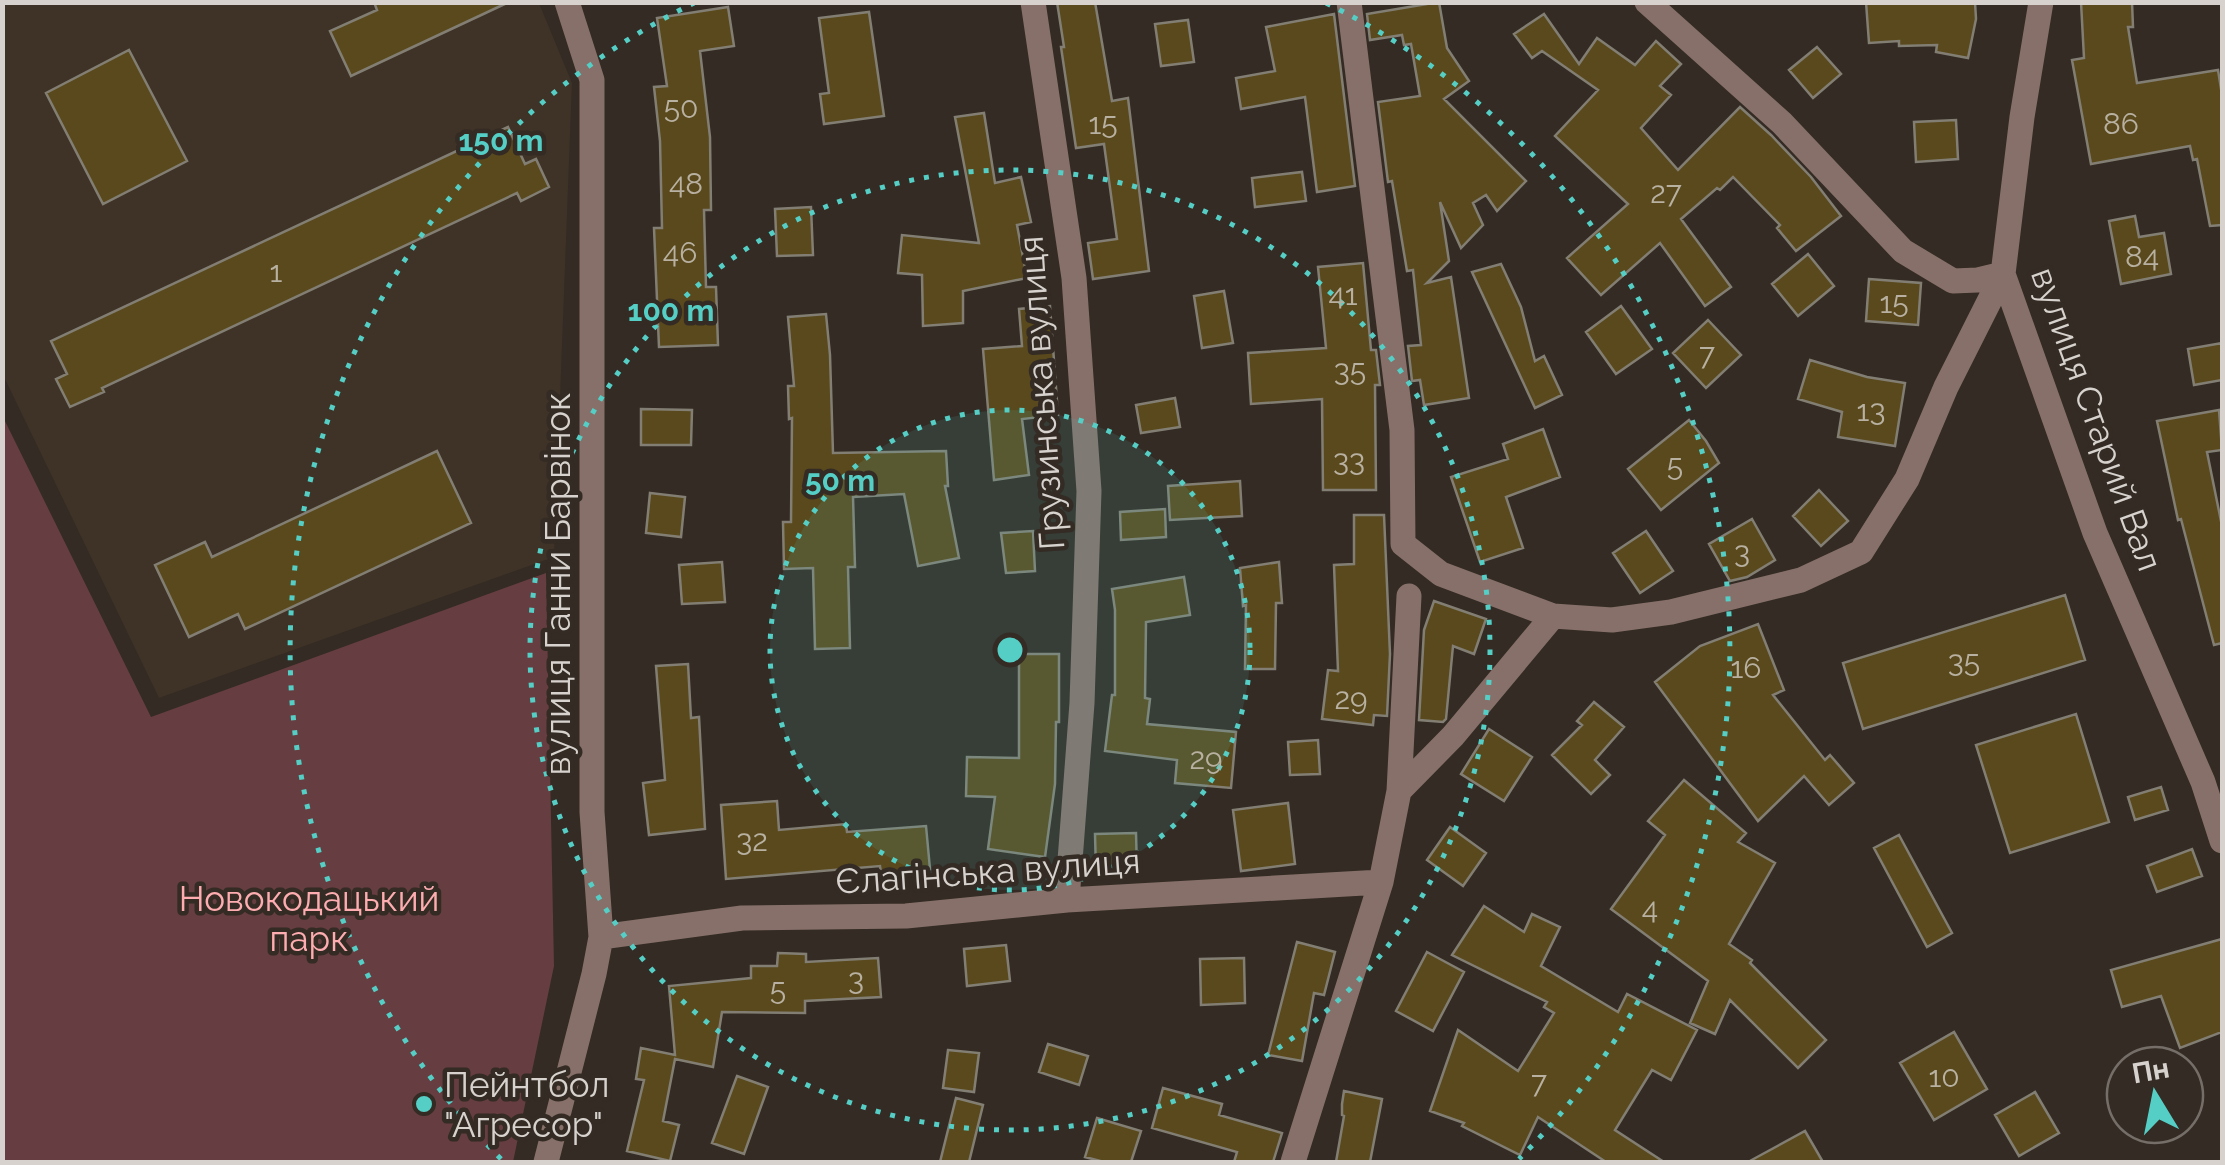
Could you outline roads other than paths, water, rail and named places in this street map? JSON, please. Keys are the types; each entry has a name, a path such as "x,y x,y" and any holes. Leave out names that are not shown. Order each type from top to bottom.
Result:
{"street":[{"name":"вулиця Ганни Барвінок","path":"546,1162 600,937 592,812 592,80 567,2"},
{"name":"Грузинська вулиця","path":"1033,2 1074,278 1089,491 1082,703 1066,900"},
{"path":"1349,2 1402,430 1403,544 1442,574 1553,616 1612,620 1671,612 1802,580 1861,552 1907,479 1946,387 2004,274"},
{"path":"1646,2 1782,123 1903,251 1953,281 2004,274"},
{"name":"вулиця Старий Вал","path":"2041,2 2022,117 2004,274 2095,533 2203,782 2222,841"},
{"path":"1293,1162 1381,882 1399,791 1409,596"},
{"path":"1399,791 1453,736 1553,616"},
{"name":"Єлагінська вулиця","path":"600,937 742,918 906,916 1066,900 1381,882"}],"place":[{"name":"Пейнтбол \"Агресор\"","path":"424,1104"}],"park label":[{"name":"Новокодацький парк","path":"309,918"}]}
